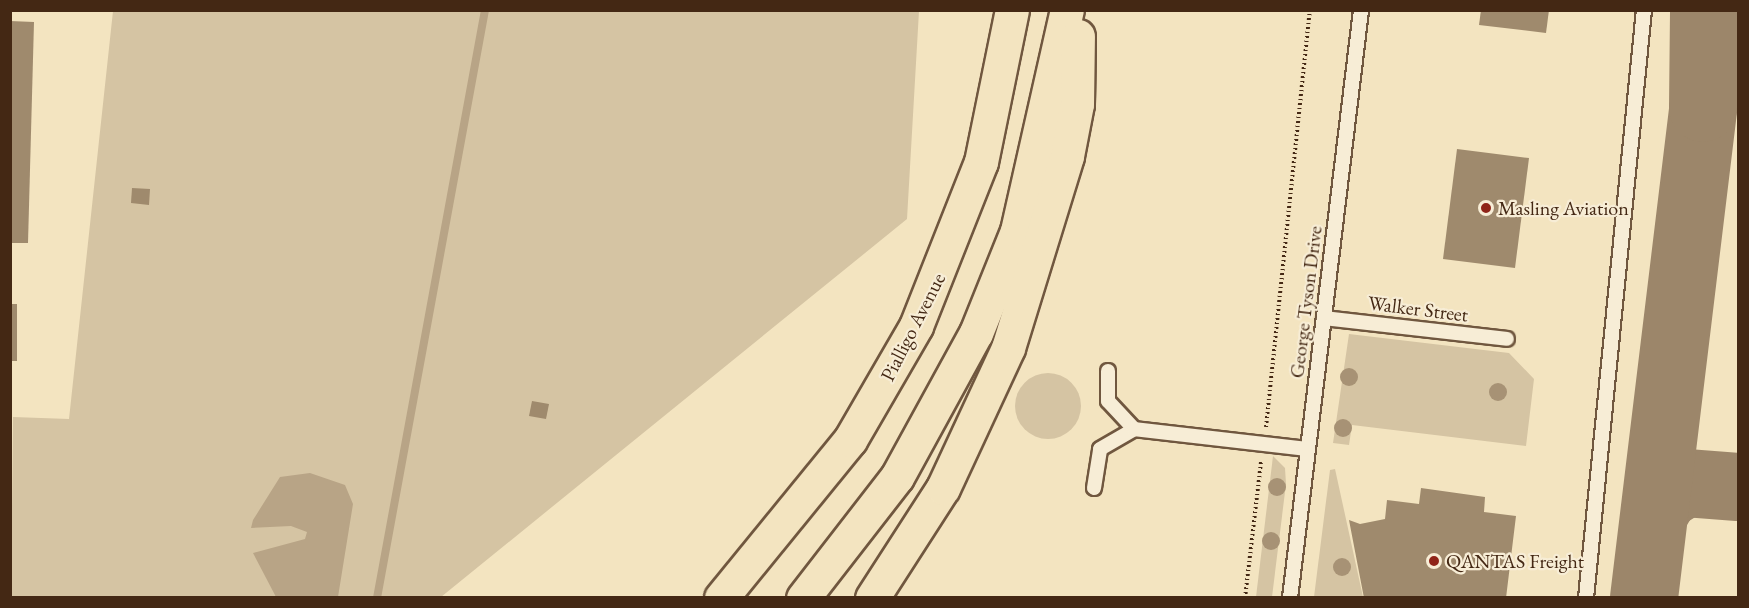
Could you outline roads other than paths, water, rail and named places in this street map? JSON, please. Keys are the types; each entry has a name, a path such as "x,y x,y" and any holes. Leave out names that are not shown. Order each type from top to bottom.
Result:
{"main road":[{"name":"Pialligo Avenue","path":"703,597 730,585 850,440 916,326 981,162 1012,10"},
{"path":"804,597 897,477 976,333 1017,231 1067,10"},
{"path":"872,597 964,447 1031,284 1074,124 1077,10"}],"lane":[{"name":"George Tyson Drive","path":"1290,597 1361,10"},
{"path":"1586,597 1644,10"},
{"name":"Walker Street","path":"1324,318 1507,339"},
{"path":"1108,371 1108,401 1134,429"},
{"path":"1094,488 1100,449 1134,429 1307,449"}],"waterway":[{"path":"377,598 485,10"}],"place":[{"name":"Masling Aviation","path":"1486,208"},
{"name":"QANTAS Freight","path":"1434,561"}]}
